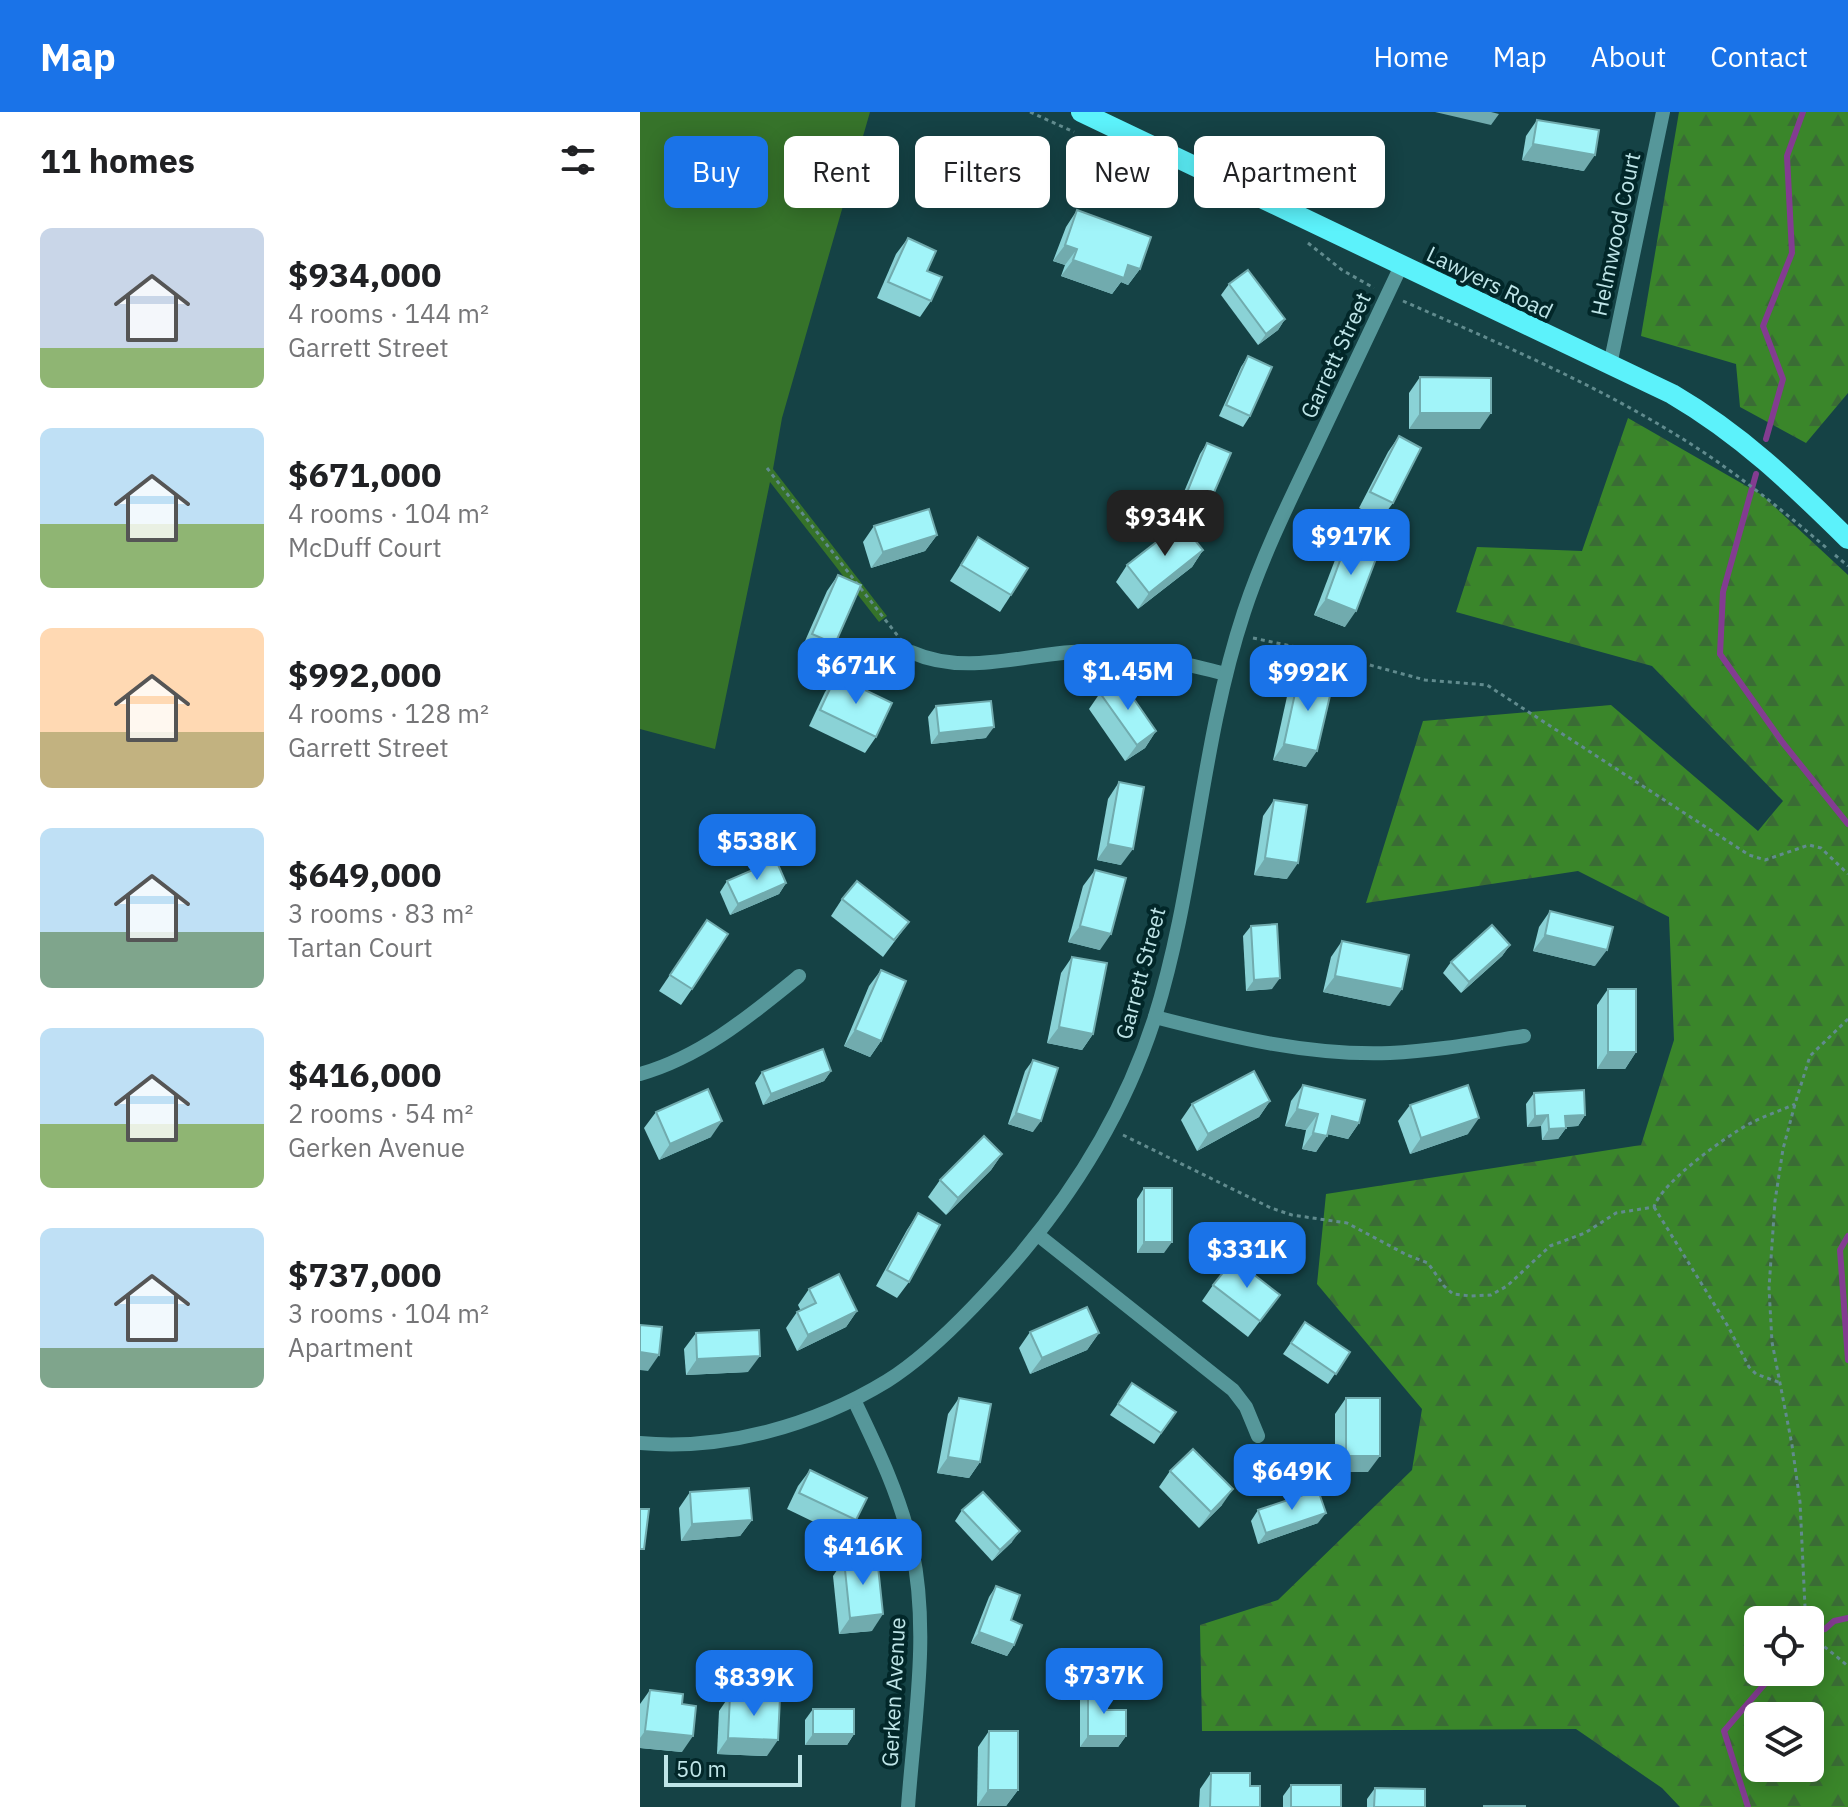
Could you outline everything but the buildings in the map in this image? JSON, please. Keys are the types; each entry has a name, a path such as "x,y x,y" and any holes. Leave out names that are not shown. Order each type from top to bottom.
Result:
{"main road":[{"name":"Lawyers Road","path":"1078,122 1401,266 1672,394 1743,441 1848,539"}],"street":[{"name":"Helmwood Court","path":"1610,365 1663,112"},
{"name":"Garrett Street","path":"640,1443 689,1443 744,1436 814,1417 854,1400 888,1380 924,1353 999,1281 1075,1186 1123,1100 1155,1017 1169,966 1226,674 1238,634 1270,544 1401,266"},
{"path":"911,652 938,662 968,665 1067,651 1101,650 1226,674"},
{"path":"640,1074 683,1058 718,1038 799,976"},
{"path":"1155,1017 1249,1041 1326,1052 1433,1050 1524,1036"},
{"path":"1038,1235 1233,1390 1246,1407 1258,1436"},
{"name":"Gerken Avenue","path":"854,1400 893,1483 909,1538 916,1577 920,1642 908,1807"}],"path":[{"path":"1030,112 1078,122"},
{"path":"1304,240 1342,270 1387,294 1608,395 1667,430 1762,495 1848,566"},
{"path":"767,468 911,652"},
{"path":"1238,634 1425,680 1487,685 1749,855 1765,860 1809,845 1821,848 1848,874"},
{"path":"1848,1019 1810,1056 1795,1104 1783,1149 1775,1201 1769,1288 1772,1342 1800,1502 1805,1607 1820,1643 1848,1666"},
{"path":"1654,1207 1663,1189 1693,1164 1748,1125 1795,1104"},
{"path":"1109,1127 1271,1208 1292,1215 1347,1223 1428,1263 1453,1294 1491,1295 1507,1286 1550,1246 1585,1233 1616,1213 1654,1207"},
{"path":"1654,1207 1729,1328 1749,1367 1756,1374 1781,1383"}],"green space":[{"path":"640,112 870,112 863,136 784,136 784,208 842,208 782,418 773,469 887,616 879,622 770,482 715,749 640,729"},
{"path":"1679,112 1848,112 1848,393 1806,443 1740,407 1736,364 1641,336"},
{"path":"1628,418 1762,495 1848,575 1848,1807 1680,1807 1662,1788 1576,1729 1202,1731 1200,1625 1278,1600 1412,1470 1422,1409 1317,1284 1326,1194 1641,1145 1674,1040 1669,917 1578,871 1366,903 1423,721 1611,705 1758,831 1783,801 1652,666 1456,612 1477,547 1582,551"}],"waterway":[{"path":"1766,439 1783,379 1763,326 1792,253 1787,156 1803,112"},
{"path":"1756,474 1723,592 1720,654 1783,743 1848,824"},
{"path":"1848,1236 1840,1250 1848,1360"},
{"path":"1825,1629 1834,1621 1848,1618"},
{"path":"1748,1807 1724,1731 1763,1686"}]}
